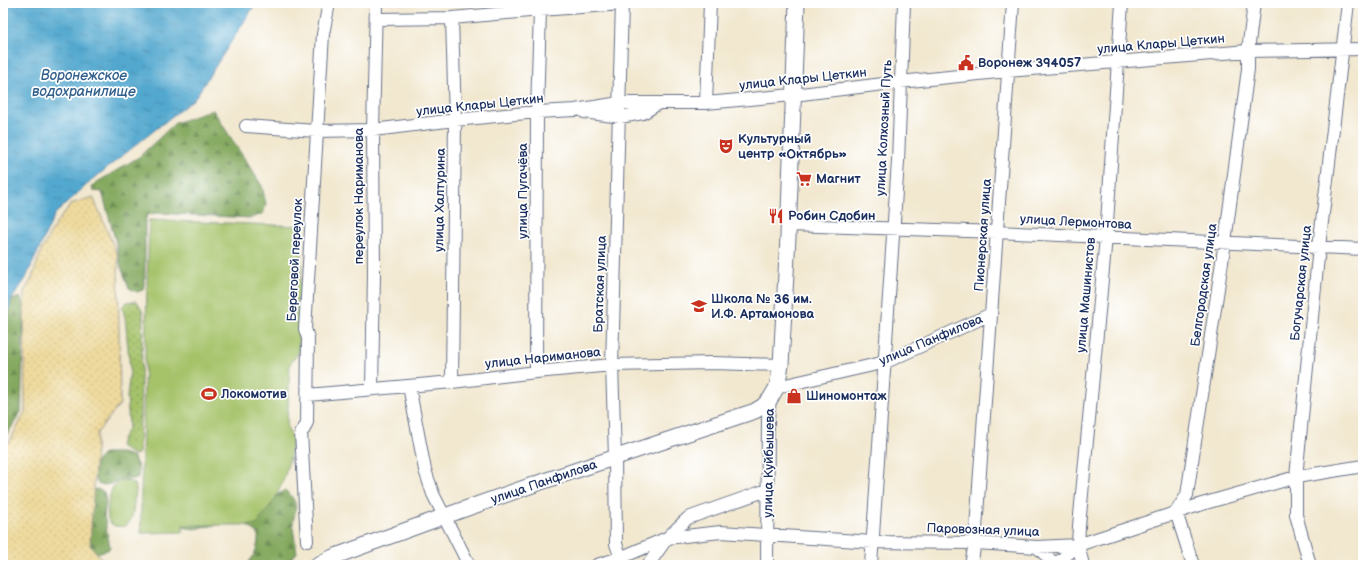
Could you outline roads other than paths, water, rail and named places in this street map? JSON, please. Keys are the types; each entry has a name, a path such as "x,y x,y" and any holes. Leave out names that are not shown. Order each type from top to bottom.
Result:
{"main road":[{"path":"774,393 781,365 797,3"},
{"name":"улица Панфилова","path":"317,565 333,557 445,516 615,457 761,415 763,406 774,393"}],"street":[{"name":"Береговой переулок","path":"307,541 301,432 307,422 308,338 305,329 323,34 329,3"},
{"name":"переулок Нариманова","path":"372,389 374,273 373,130 376,3"},
{"path":"706,103 710,3"},
{"name":"улица Колхозный Путь","path":"871,565 886,362 893,229 900,137 900,82 904,3"},
{"name":"Пионерская улица","path":"971,565 975,543 1013,3"},
{"name":"улица Машинистов","path":"1083,565 1078,545 1106,237 1122,3"},
{"name":"Белгородская улица","path":"1176,512 1187,495 1248,69 1248,51 1254,3"},
{"name":"Богучарская улица","path":"1310,565 1296,515 1296,477 1318,247 1348,3"},
{"path":"376,19 452,18 622,4"},
{"name":"Братская улица","path":"622,4 612,365 616,544 622,561"},
{"name":"улица Пугачёва","path":"536,372 537,112 540,10"},
{"name":"улица Халтурина","path":"452,18 455,120 452,382"},
{"name":"улица Клары Цеткин","path":"246,126 316,131 373,130 455,120 575,110 620,103 706,103 793,95 1008,71 1248,51 1363,49"},
{"path":"575,110 595,114 620,116 643,112 659,103"},
{"name":"улица Лермонтова","path":"788,225 997,232 1363,250"},
{"name":"улица Панфилова","path":"774,393 886,362 991,314"},
{"name":"улица Нариманова","path":"308,395 452,382 612,365 713,363 781,365"},
{"path":"409,386 425,470 433,494 469,565"},
{"name":"улица Куйбышева","path":"761,415 767,490 768,534 766,565"},
{"name":"Паровозная улица","path":"598,565 622,561 667,538 721,532 873,542 975,543 1037,547 1078,545 1176,512 1296,477 1363,466"},
{"path":"648,565 667,538 688,518 767,490"},
{"path":"1187,495 1202,504"},
{"path":"1176,512 1193,565"},
{"path":"598,565 616,544"},
{"path":"1037,547 1056,565 1078,545"}],"water":[{"name":"Воронежское водохранилище","path":"3,3 259,3 253,8 195,98 92,180 55,214 25,280 11,300 3,349"}],"place":[{"name":"Воронеж 394057","path":"966,63"},
{"name":"Культурный центр «Октябрь»","path":"726,146"},
{"name":"Магнит","path":"804,179"},
{"name":"Робин Сдобин","path":"776,216"},
{"name":"Школа № 36 им. И.Ф. Артамонова","path":"699,306"},
{"name":"Локомотив","path":"209,394"},
{"name":"Шиномонтаж","path":"794,396"}]}
